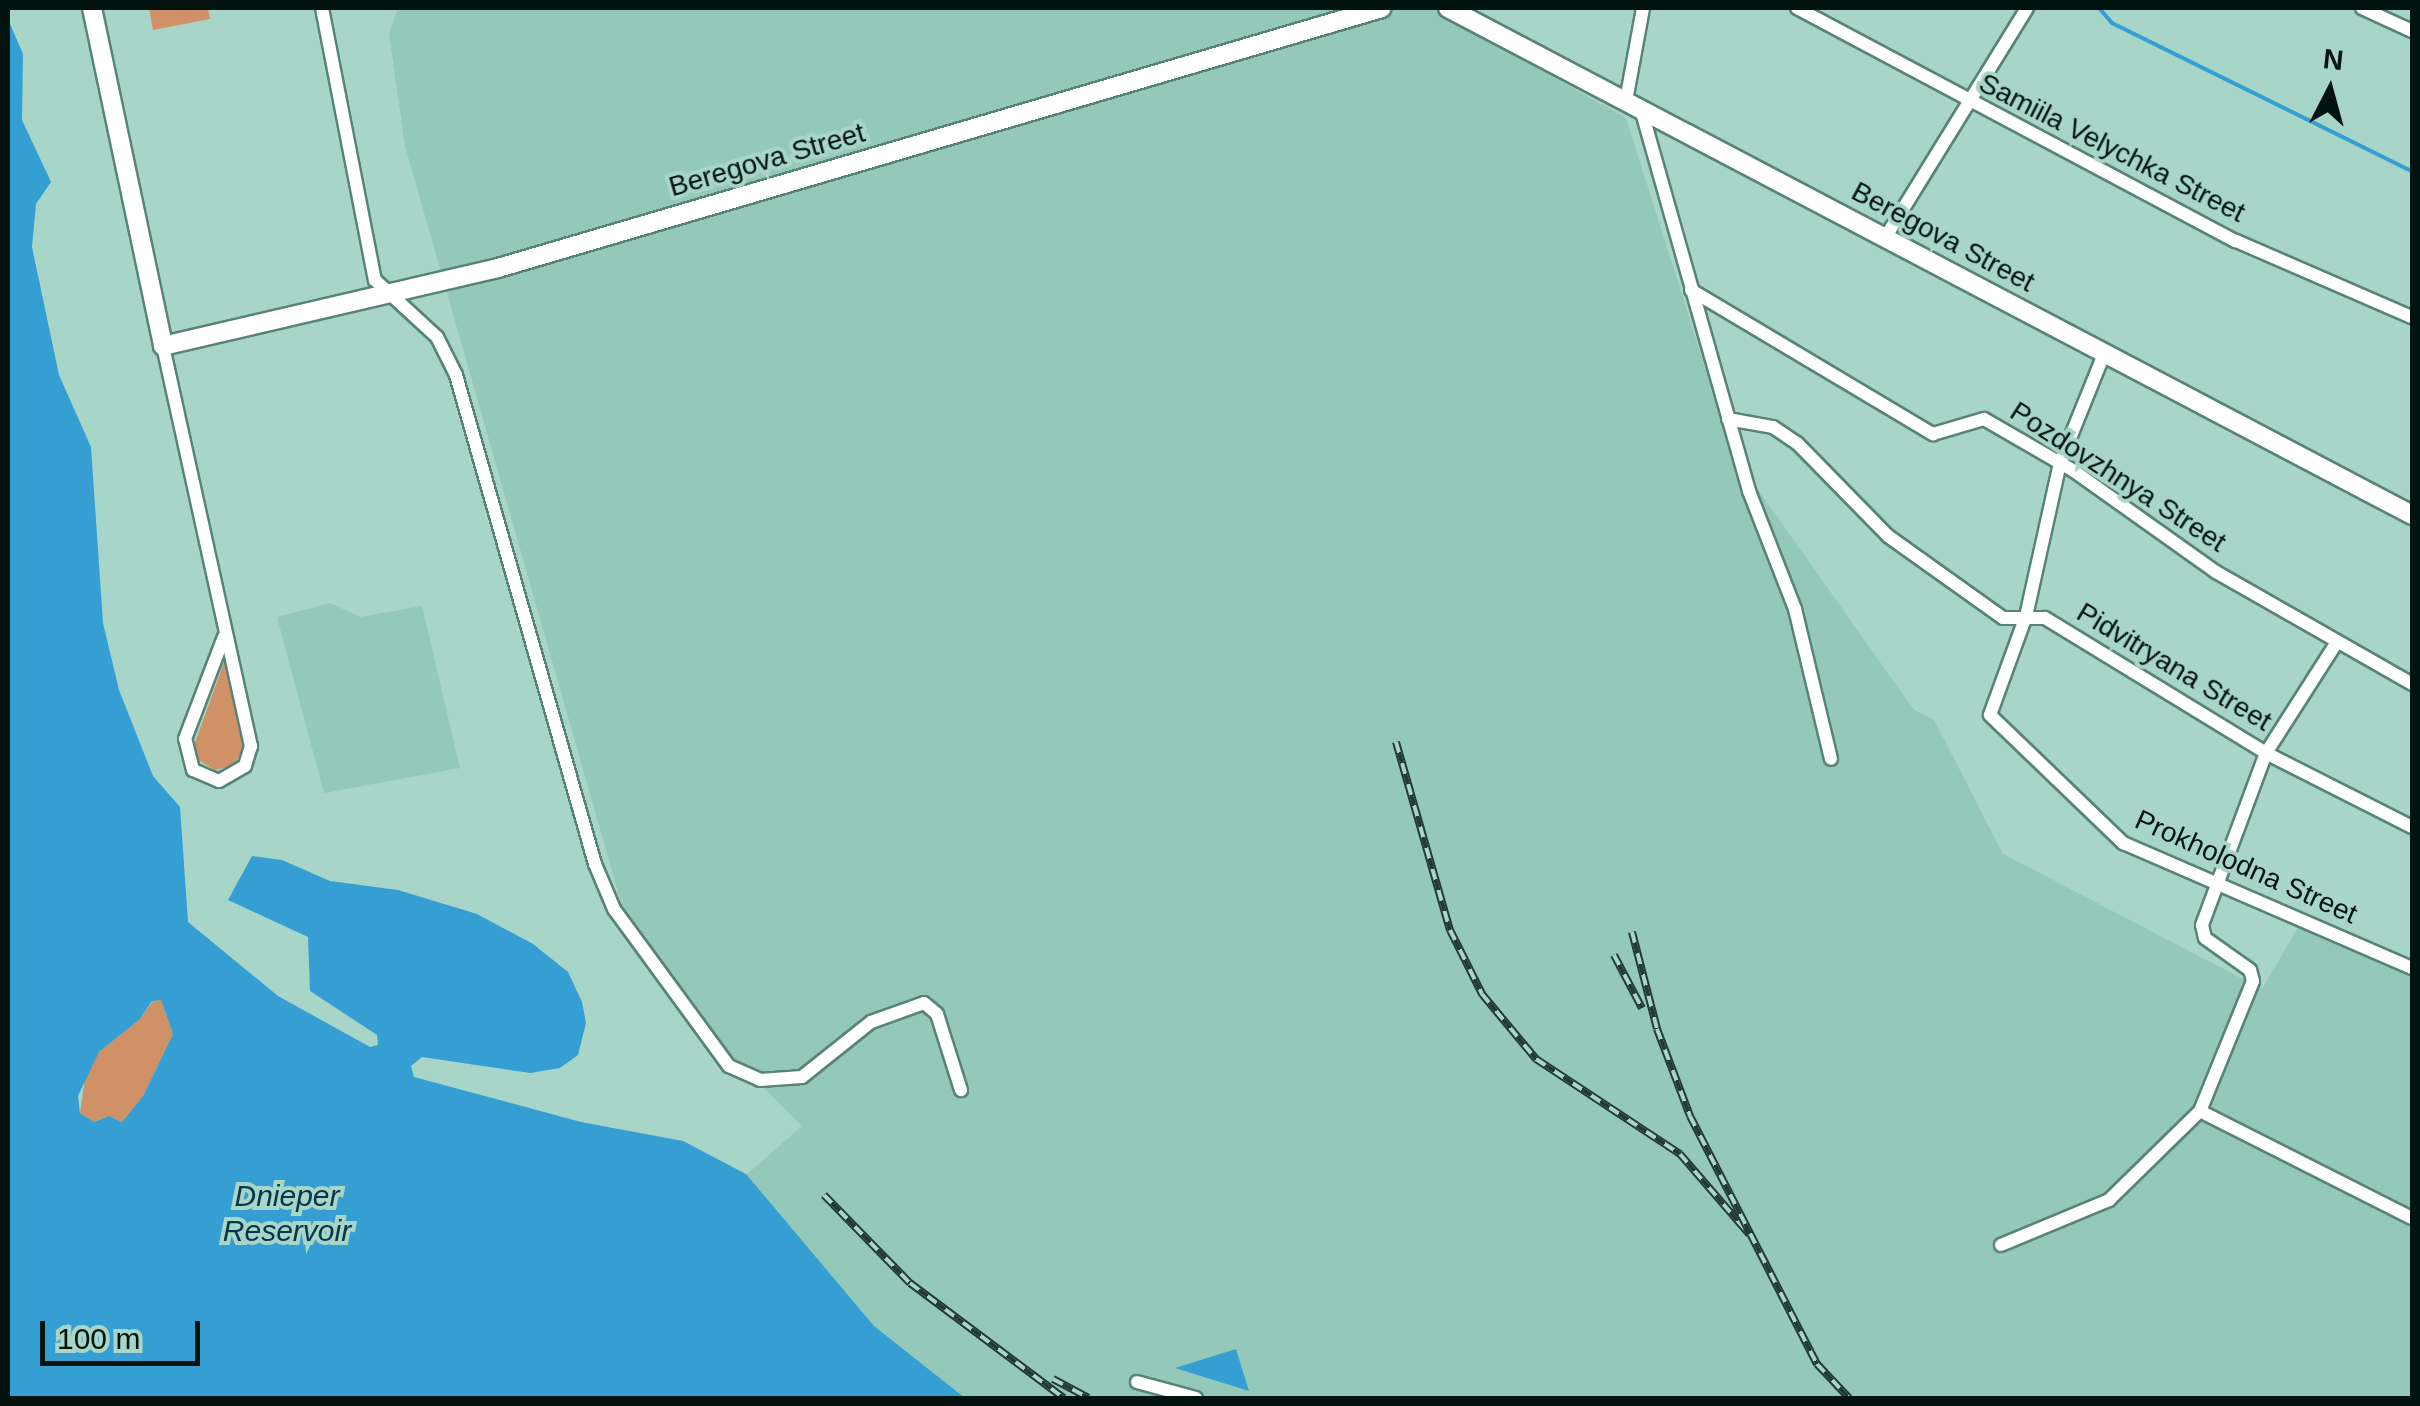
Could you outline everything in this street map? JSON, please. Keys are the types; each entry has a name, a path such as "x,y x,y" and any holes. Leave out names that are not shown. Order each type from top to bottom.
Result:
{"street":[{"path":"92,8 224,637 251,746 238,774 209,780 193,770 185,740 224,637"},
{"path":"322,8 375,280 436,338 456,375 595,864 614,909 686,1013 729,1066 760,1080 782,1081 802,1076 871,1022 924,1003 937,1014 961,1090"},
{"name":"Beregova Street","path":"163,346 389,296 1382,8"},
{"name":"Beregova Street","path":"1448,8 2412,515"},
{"path":"1642,8 1634,105 1728,420 1795,609 1831,759"},
{"name":"Samiila Velychka Street","path":"1797,8 1970,104 2236,241 2412,318"},
{"path":"1885,238 1917,178 1970,104 2027,8"},
{"path":"2362,8 2412,31"},
{"name":"Pozdovzhnya Street","path":"1691,290 1933,434 1978,418 2060,463 2216,572 2412,684"},
{"path":"2026,616 2060,463 2104,354"},
{"name":"Pidvitryana Street","path":"1728,420 1773,428 1797,442 1919,562 2003,618 2026,616 2062,628 2266,753 2412,827"},
{"name":"Prokholodna Street","path":"2026,616 1989,709 2105,832 2412,968"},
{"path":"2001,1244 2108,1200 2200,1110 2253,981 2250,970 2202,931 2216,881 2266,753 2337,642"},
{"path":"2200,1110 2412,1218"},
{"path":"1136,1382 1196,1398"}],"shaded area":[{"path":"149,8 208,8 210,19 153,30"},
{"path":"398,8 1455,8 1460,25 1626,118 1732,453 1914,710 1934,720 2003,854 2262,989 2299,926 2412,973 2412,1398 965,1398 874,1326 746,1175 802,1126 702,1027 622,906 405,146 389,34"},
{"path":"330,603 360,617 422,606 460,768 324,793 277,617"},
{"path":"226,657 244,747 234,765 215,770 198,760 193,748"},
{"path":"161,1000 173,1034 143,1096 122,1122 109,1116 94,1122 80,1113 85,1078 99,1052 140,1019 153,1001"}],"water":[{"name":"Dnieper Reservoir","path":"8,19 23,54 22,120 51,182 36,204 32,247 59,375 91,447 103,623 119,690 153,776 180,807 188,922 278,996 370,1047 378,1045 377,1035 310,991 308,937 228,900 252,856 282,860 330,881 398,890 477,914 533,944 568,972 582,1002 586,1023 578,1055 560,1068 530,1073 422,1057 411,1066 414,1077 581,1122 683,1141 746,1174 874,1326 965,1398 8,1398","holes":["161,1000 173,1034 143,1096 122,1122 109,1116 94,1122 80,1113 78,1096 99,1052 140,1019 152,1001"]},
{"path":"1236,1349 1249,1391 1175,1368"}],"waterway":[{"path":"2099,8 2112,23 2412,171"}],"railway":[{"path":"1396,742 1450,930 1482,994 1536,1059 1680,1154 1749,1234"},
{"path":"1632,932 1657,1029 1690,1116 1817,1364 1849,1398"},
{"path":"1614,955 1642,1008"},
{"path":"824,1195 910,1283 1064,1398"},
{"path":"1053,1379 1088,1398"}]}
